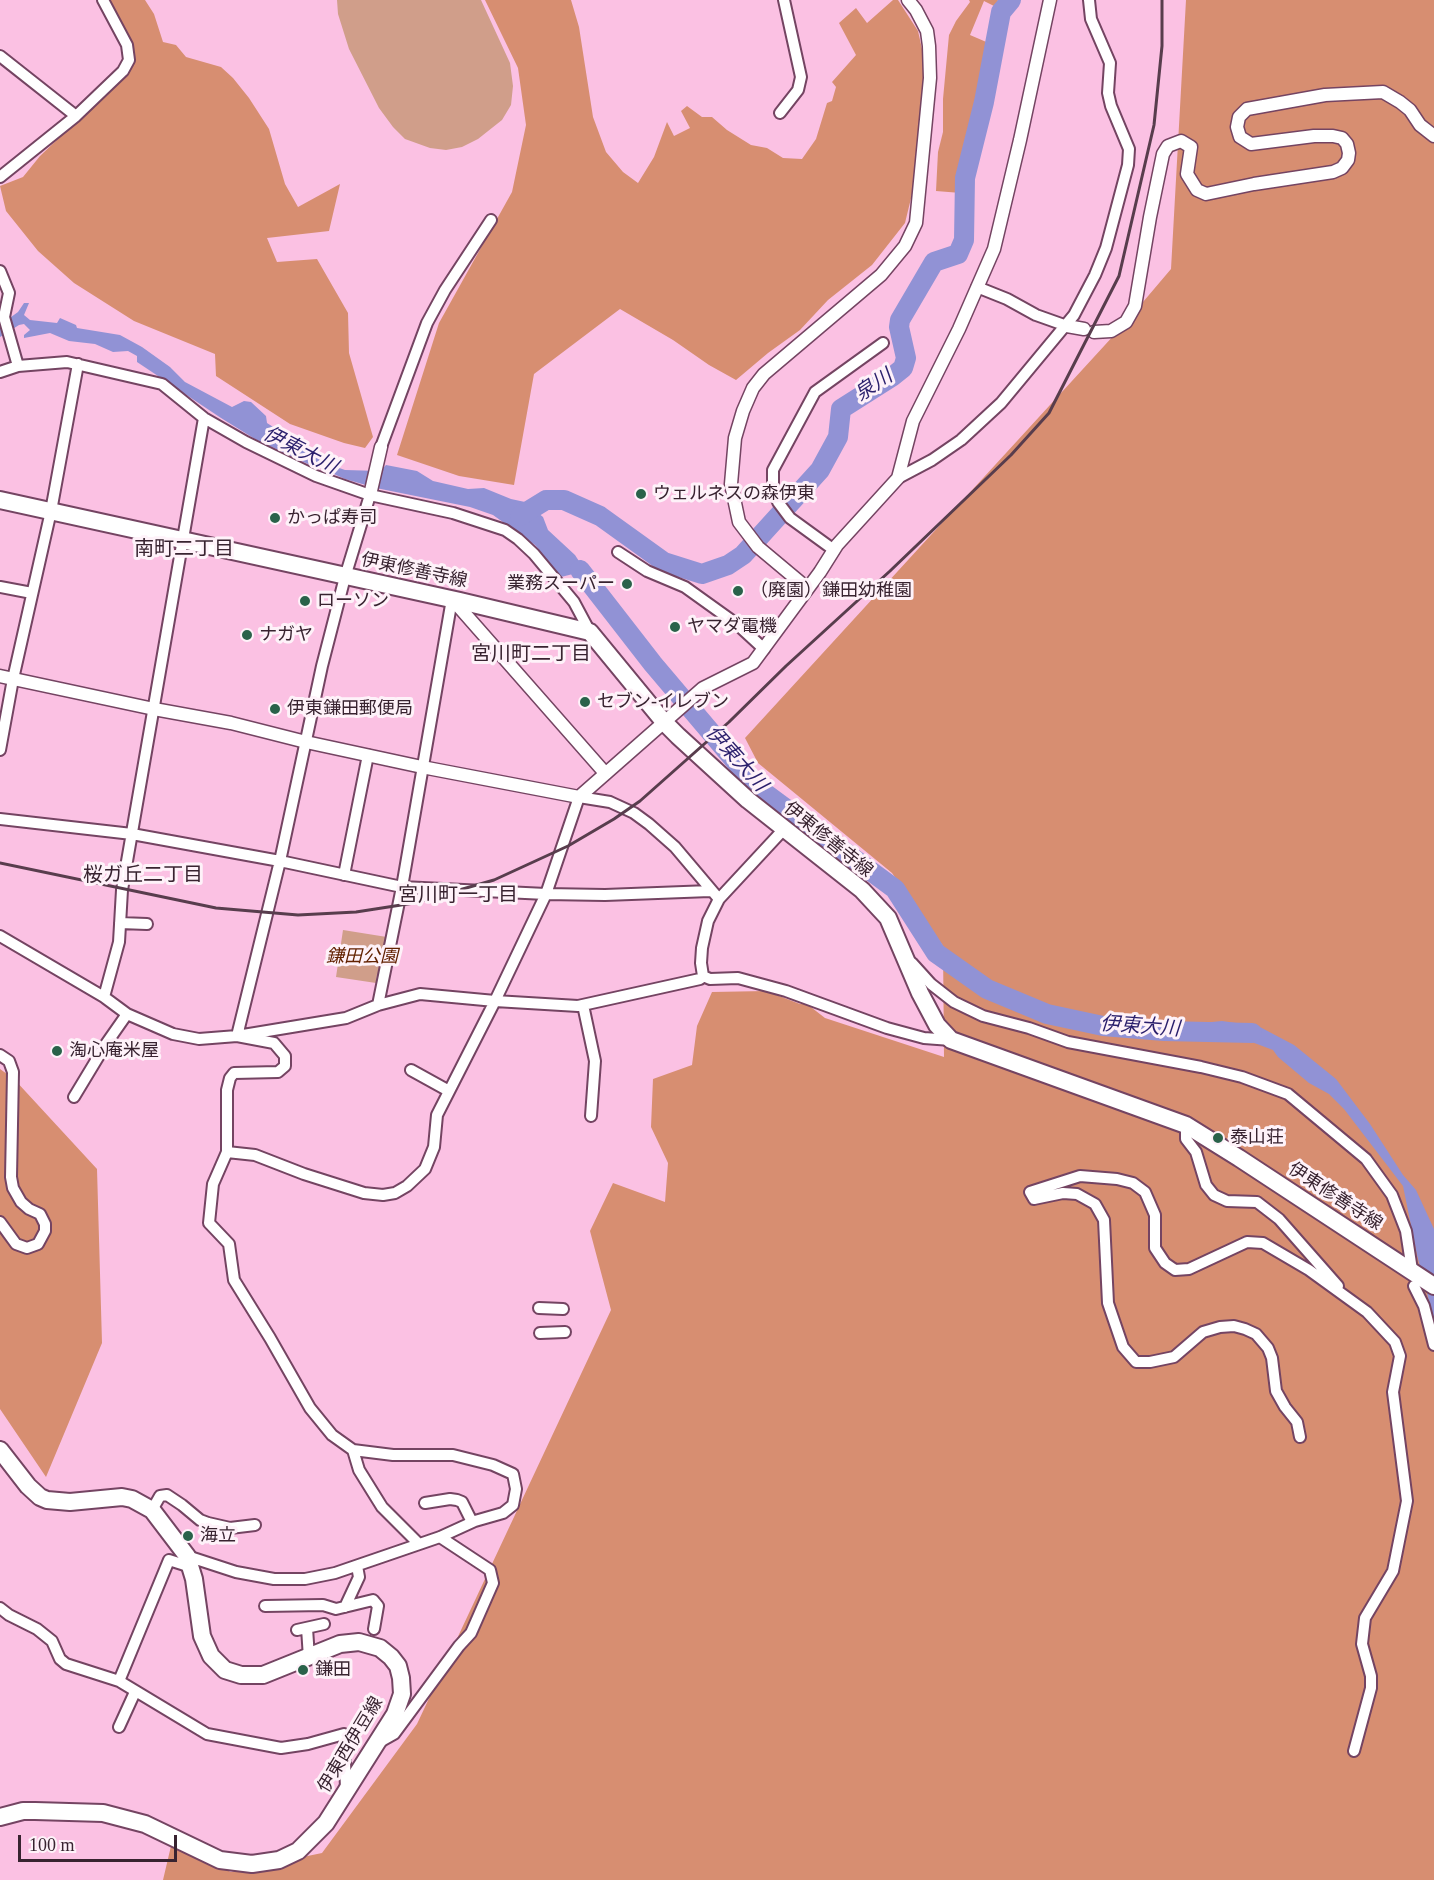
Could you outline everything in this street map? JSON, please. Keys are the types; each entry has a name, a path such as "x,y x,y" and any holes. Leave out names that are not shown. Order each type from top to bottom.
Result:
{"main road":[{"name":"伊東修善寺線","path":"0,500 452,599 590,632 748,800 862,890 888,918 920,993 937,1024 951,1040 1186,1125 1421,1280"},
{"name":"伊東西伊豆線","path":"0,1450 28,1486 47,1500 70,1502 122,1497 132,1499 152,1510 189,1562 202,1636 211,1656 225,1670 241,1675 263,1675 340,1644 349,1642 369,1644 380,1648 398,1666 402,1694 395,1714 378,1743 326,1823 298,1851 279,1860 252,1864 220,1860 145,1824 121,1816 69,1811 35,1811 0,1817"}],"street":[{"path":"0,177 76,116 123,71 129,60 127,45 103,0"},
{"path":"780,113 798,90 801,77 784,0"},
{"path":"807,588 758,547 739,522 731,484 735,438 753,388 764,374 881,275 905,246 916,223 930,78 929,46 927,31 908,0"},
{"path":"898,478 913,421 959,329 993,249 1020,140 1050,0"},
{"path":"227,1152 255,1155 304,1174 364,1193 382,1195 407,1186 425,1169 434,1147 437,1115 546,894 579,797 704,688 753,663 834,550 898,478 932,460 961,440 1001,403 1067,326 1080,305 1106,248 1128,165 1129,149 1108,93 1110,63 1090,19 1089,0"},
{"path":"0,56 76,116"},
{"path":"977,287 1008,299 1036,315 1067,326 1089,331 1112,331 1126,322 1136,306 1150,217 1163,154 1168,146 1180,141 1191,147 1187,174 1197,190 1206,194 1254,183 1333,172 1342,168 1348,160 1347,144 1342,138 1333,136 1314,136 1251,144 1240,137 1237,127 1239,117 1247,109 1326,95 1383,92 1405,106 1420,125 1434,136"},
{"path":"237,1036 345,577 370,495 381,447 427,323 445,290 491,220"},
{"path":"0,271 9,293 4,317 18,366"},
{"path":"834,550 790,518 778,502 773,486 773,470 815,392 883,343"},
{"path":"0,372 18,366 67,362 162,384 204,418 246,442 316,476 370,495 453,513 505,530 534,554 574,602 590,632"},
{"path":"0,750 6,677 32,593 51,511 78,364"},
{"path":"105,996 119,942 122,890 204,418"},
{"path":"618,552 647,571 685,587 738,625 764,649"},
{"path":"0,587 32,593"},
{"path":"378,1005 402,887 452,599"},
{"path":"452,599 606,773"},
{"path":"6,677 154,710 231,723 368,755 610,802 634,813 662,834 714,895"},
{"path":"344,875 368,755"},
{"path":"0,819 132,834 280,861 402,887 546,894 714,895"},
{"path":"703,976 702,948 714,895 784,830"},
{"path":"120,923 147,924"},
{"path":"0,936 105,996 127,1014 173,1034 200,1039 237,1036 346,1018 378,1005 420,994 495,1001 583,1005 694,981 703,976"},
{"path":"903,954 931,984 954,1002 983,1016 1029,1028 1068,1042 1202,1067 1242,1077 1288,1095 1366,1159 1392,1195 1421,1280 1424,1306 1434,1345"},
{"path":"703,976 710,979 738,978 786,991 887,1028 924,1038 951,1040"},
{"path":"583,1005 595,1061 591,1116"},
{"path":"74,1097 127,1014"},
{"path":"119,1681 169,1560 274,1579 305,1579 336,1573 440,1537 472,1522 503,1513 513,1505 516,1488 513,1474 493,1465 453,1455 393,1455 353,1450 332,1436 310,1408 234,1280 229,1244 209,1223 213,1184 227,1152 227,1090 234,1073 278,1072 285,1066 285,1056 274,1043 237,1036"},
{"path":"0,1055 9,1061 13,1072 11,1177 13,1188 28,1209 40,1214 45,1224 45,1232 38,1244 27,1248 16,1244 0,1222"},
{"path":"0,1061 13,1072"},
{"path":"411,1070 449,1091"},
{"path":"1186,1125 1186,1139 1196,1152 1206,1185 1214,1195 1227,1201 1257,1202 1279,1219 1337,1284 1341,1294"},
{"path":"1300,1437 1297,1422 1276,1390 1272,1358 1268,1348 1256,1334 1245,1329 1220,1327 1203,1332 1174,1357 1150,1362 1136,1362 1123,1347 1108,1303 1104,1220 1095,1204 1077,1194 1063,1193 1034,1198 1030,1192 1080,1176 1117,1179 1133,1183 1145,1192 1155,1215 1155,1248 1165,1263 1175,1270 1189,1269 1247,1242 1263,1243 1310,1270 1367,1312 1395,1342 1400,1356 1393,1392 1407,1501 1393,1571 1365,1618 1362,1644 1371,1676 1371,1688 1354,1751"},
{"path":"540,1308 562,1309"},
{"path":"540,1333 565,1332"},
{"path":"353,1450 359,1470 381,1507 419,1544"},
{"path":"152,1510 160,1496 167,1495 200,1520 208,1523 230,1528 255,1525"},
{"path":"424,1503 458,1500 462,1502 472,1522"},
{"path":"378,1743 394,1734 471,1633 493,1583 490,1570 440,1537"},
{"path":"345,1607 346,1600 359,1577 357,1566"},
{"path":"265,1606 323,1605 336,1609 373,1600 378,1606 374,1629"},
{"path":"0,1608 37,1629 52,1641 60,1659 66,1664 119,1681 207,1734 281,1748 308,1744 344,1734 346,1791"},
{"path":"309,1658 302,1629 324,1624"},
{"path":"119,1727 135,1692"}],"green space":[{"path":"337,0 481,0 510,63 513,86 511,105 502,120 478,139 462,147 446,150 430,148 405,139 379,108 349,49 338,14"},
{"name":"鎌田公園","path":"343,930 393,938 387,976 377,974 376,983 336,977"}],"shaded area":[{"path":"107,0 145,0 154,14 163,42 176,45 186,57 221,67 233,78 269,129 285,184 298,207 340,184 329,231 267,238 277,262 317,259 348,313 349,353 373,437 365,448 290,424 216,376 215,354 134,321 74,283 38,251 6,211 0,186 23,177 40,156 126,74 133,60"},
{"path":"485,0 571,0 579,27 593,117 606,152 623,172 638,183 654,157 667,122 674,136 690,128 681,111 687,106 702,117 712,117 727,130 751,145 767,148 783,158 802,159 816,139 827,103 832,101 836,87 832,82 856,55 839,23 856,8 867,23 893,0 898,0 918,31 924,77 913,190 905,223 872,265 828,300 800,330 736,380 620,309 534,374 514,485 459,476 397,455 439,323 512,192 526,125 518,68"},
{"path":"969,0 998,0 996,7 984,1 970,35 991,44 961,173 961,193 936,191 938,152 943,132 943,99 949,35 970,2"},
{"path":"1186,0 1434,0 1434,1880 163,1880 171,1846 231,1872 322,1853 417,1724 611,1310 590,1231 613,1183 665,1202 668,1163 651,1127 653,1079 692,1065 697,1026 712,992 766,991 800,1004 807,1004 825,1018 944,1057 943,946 892,873 758,763 745,738 1126,322 1171,269"},
{"path":"0,1069 14,1079 97,1169 102,1343 46,1477 0,1409"}],"water":[{"path":"24,303 29,303 24,315 30,320 57,323 60,318 76,325 77,328 120,335 170,367 185,382 232,407 244,401 251,402 266,416 267,423 284,434 289,441 328,464 345,470 380,471 386,465 417,471 433,481 468,489 484,488 525,502 543,517 548,530 575,555 600,600 577,573 561,577 535,545 493,515 470,507 376,488 310,465 255,439 221,418 137,362 137,356 128,351 113,352 95,344 69,341 50,333 24,338 30,330 24,324 0,337 0,325 18,312"},
{"path":"1222,1021 1258,1026 1294,1045 1336,1079 1370,1124 1403,1175 1416,1190 1434,1229 1434,1320 1417,1255 1403,1186 1344,1109 1329,1094 1309,1083 1273,1050 1217,1029 1180,1035 1202,1023"}],"waterway":[{"name":"泉川","path":"520,516 546,500 564,500 600,516 664,562 702,574 728,565 743,555 820,470 838,437 841,409 903,368 906,358 899,327 900,320 934,262 958,254 964,240 965,178 984,102 1001,12 1011,0"},
{"name":"伊東大川","path":"580,570 653,664 758,788 895,889 936,953 987,989 1047,1014 1103,1026 1164,1031 1252,1033"}],"railway":[{"path":"0,863 216,908 298,915 356,912 414,903 494,880 568,846 640,801 729,722 786,666 890,571 1011,455 1049,413 1119,276 1154,125 1162,46 1162,0"}],"place":[{"name":"ウェルネスの森伊東","path":"641,494"},
{"name":"かっぱ寿司","path":"275,518"},
{"name":"業務スーパー","path":"627,584"},
{"name":"（廃園）鎌田幼稚園","path":"738,591"},
{"name":"ローソン","path":"305,601"},
{"name":"ヤマダ電機","path":"675,627"},
{"name":"ナガヤ","path":"247,635"},
{"name":"セブン-イレブン","path":"585,702"},
{"name":"伊東鎌田郵便局","path":"275,709"},
{"name":"淘心庵米屋","path":"57,1051"},
{"name":"泰山荘","path":"1218,1138"},
{"name":"海立","path":"188,1536"},
{"name":"鎌田","path":"303,1670"}],"district":[{"name":"南町二丁目","path":"184,550"},
{"name":"宮川町二丁目","path":"531,655"},
{"name":"桜ガ丘二丁目","path":"143,876"},
{"name":"宮川町一丁目","path":"458,896"}]}
